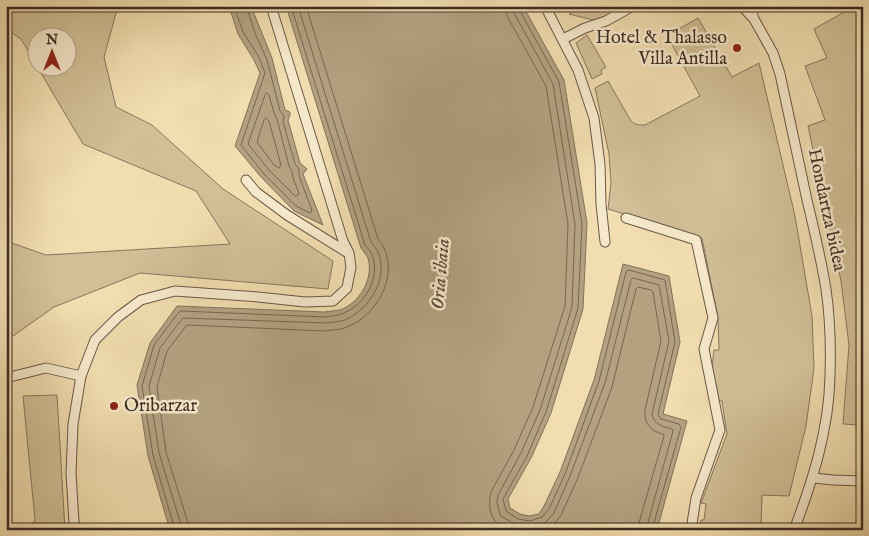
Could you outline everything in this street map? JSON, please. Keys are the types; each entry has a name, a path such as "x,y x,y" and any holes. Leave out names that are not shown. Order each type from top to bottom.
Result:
{"street":[{"path":"77,530 74,522 71,472 73,424 81,376 95,340 118,317 141,300 175,292 305,302 333,301 347,288 351,267 349,253 340,231 271,6"},
{"path":"545,6 578,70 594,118 600,164 601,204 605,242"},
{"path":"562,39 606,21 633,6"},
{"path":"742,6 754,19"},
{"path":"750,6 754,19"},
{"name":"Hondartza bidea","path":"754,19 772,53 780,74 820,258 830,329 830,376 822,440 813,478 794,530"},
{"path":"246,180 256,192 287,215 349,253"},
{"path":"626,218 696,240 713,318 704,349 720,430 696,498 691,530"},
{"path":"6,378 46,368 81,376"},
{"path":"813,478 863,481"}],"shaded area":[{"path":"6,6 118,6 104,57 116,107 152,125 223,189 333,261 328,289 140,273 54,307 6,341 6,241 46,255 230,244 196,191 83,144 44,78 78,78 78,28 28,28 28,51 21,39 6,29"},
{"path":"583,6 629,6 593,20 569,14"},
{"path":"855,6 863,6 863,435 860,435 859,425 843,424 849,345 841,281 808,126 825,120 805,66 827,58 814,29"},
{"path":"698,18 732,77 759,63 795,216 812,316 814,368 806,426 789,496 762,495 761,530 699,530 701,520 704,520 706,504 701,503 727,434 722,401 716,401 714,388 713,357 714,350 719,350 718,318 702,238 608,209 611,183 609,154 595,88 608,81 631,121 641,125 645,125 700,96 671,43 681,37 677,30"},
{"path":"587,35 606,67 601,70 602,74 592,79 576,43"},
{"path":"57,395 65,530 28,530 35,520 23,396"}],"water":[{"path":"229,6 251,6 272,58 285,110 290,112 288,120 300,163 307,169 303,174 323,225 294,211 261,177 235,146 260,73 238,34"},
{"name":"Oria ibaia","path":"286,6 523,6 564,80 587,223 583,309 551,413 531,458 508,499 510,508 520,514 529,516 539,514 560,472 594,380 623,264 669,276 680,342 663,414 687,421 657,530 170,530 148,456 137,385 150,343 177,306 324,312 340,310 354,302 359,296 364,289 369,274 368,258 361,248"}],"place":[{"name":"Hotel & Thalasso Villa Antilla","path":"737,48"},
{"name":"Oribarzar","path":"114,406"}]}
